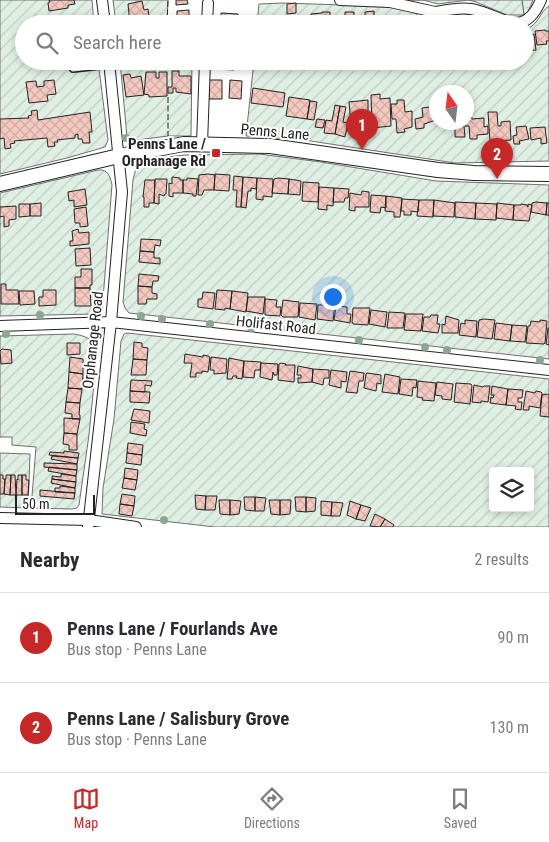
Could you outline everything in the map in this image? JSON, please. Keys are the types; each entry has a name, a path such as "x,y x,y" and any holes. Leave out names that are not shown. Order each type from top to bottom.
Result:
{"main road":[{"name":"Penns Lane","path":"0,184 119,156 184,144 270,146 438,170 474,173 549,174"}],"street":[{"path":"102,0 104,15"},
{"path":"340,0 390,2 432,15"},
{"path":"533,15 541,0"},
{"path":"207,15 208,3"},
{"path":"439,15 469,8 488,15"},
{"name":"Orphanage Road","path":"88,524 111,322 122,192 110,70"},
{"path":"202,144 205,70"},
{"name":"Holifast Road","path":"0,326 111,322 549,370"},
{"path":"0,518 136,527"}],"green space":[{"path":"0,0 92,0 93,15 15,15 15,70 99,70 108,140 105,147 0,174"},
{"path":"113,0 168,0 167,15 115,15"},
{"path":"423,0 468,0 438,4"},
{"path":"468,0 522,0 524,15 507,15"},
{"path":"522,0 533,0 528,12 524,15"},
{"path":"283,3 402,7 417,15 258,15 259,4"},
{"path":"549,6 549,161 455,163 304,140 246,136 253,70 534,70 534,24"},
{"path":"121,70 192,70 191,136 168,136 129,141 127,137"},
{"path":"259,154 436,181 549,185 549,359 129,313 123,302 133,180 137,165 158,158 185,155"},
{"path":"98,170 108,174 112,185 102,312 95,314 0,316 0,193"},
{"path":"127,333 549,379 549,527 215,527 102,514 103,488 114,419 121,341 124,334"},
{"path":"74,334 89,339 94,344 97,352 89,435 79,505 77,508 72,509 31,508 36,447 12,445 12,437 0,437 0,336"},
{"path":"0,453 30,454 28,508 0,507"}],"building":[{"path":"49,0 74,0 75,4 68,5 68,8 49,11"},
{"path":"176,0 187,0 188,4 176,5"},
{"path":"142,1 144,10 148,9 149,15 129,15 128,4"},
{"path":"296,3 296,13 287,14 287,4"},
{"path":"189,10 189,15 177,15 177,11"},
{"path":"374,11 374,15 365,15 365,12"},
{"path":"330,12 330,15 311,15 311,14"},
{"path":"345,12 354,12 354,15 345,15"},
{"path":"221,13 238,14 238,15 221,15"},
{"path":"535,31 549,31 549,41 546,41 547,44 537,45"},
{"path":"534,34 536,50 534,50"},
{"path":"172,71 179,71 179,76 191,76 191,94 176,92 176,88 173,88 173,93 168,93 168,87 172,87"},
{"path":"146,72 156,72 156,78 159,78 159,72 167,72 167,96 149,97 149,95 144,94"},
{"path":"130,74 131,78 141,76 144,95 126,97 123,75"},
{"path":"54,80 56,94 47,95 48,101 29,103 26,82 36,81 37,87 44,86 44,81"},
{"path":"209,80 222,80 222,99 209,99"},
{"path":"230,80 242,81 241,99 229,98"},
{"path":"253,88 285,93 283,107 251,103"},
{"path":"380,94 380,99 390,98 391,126 372,128 371,95"},
{"path":"289,97 310,100 307,119 286,116"},
{"path":"368,100 368,119 362,120 362,124 351,125 349,102"},
{"path":"397,100 404,100 405,112 412,111 412,127 404,129 405,132 397,133 396,119 392,119 391,104 397,104"},
{"path":"310,101 317,102 314,120 307,119"},
{"path":"335,105 340,106 335,134 324,133 326,120 332,121"},
{"path":"340,106 346,107 343,122 348,123 345,137 335,134"},
{"path":"429,107 429,122 424,124 424,128 416,129 415,119 423,117 422,108"},
{"path":"37,110 38,120 90,112 92,132 89,132 90,143 83,143 82,139 78,139 78,134 75,135 75,138 57,140 58,142 54,142 55,146 48,147 47,138 14,141 15,143 10,144 11,148 5,149 4,138 0,139 0,119 29,118 28,116 32,115 31,111"},
{"path":"488,112 497,112 498,126 501,126 501,122 510,121 511,140 490,141"},
{"path":"484,118 484,127 488,126 488,134 477,135 477,139 470,139 469,130 474,130 474,119"},
{"path":"317,119 325,120 323,128 315,127"},
{"path":"526,126 529,139 519,141 520,144 514,144 513,136 517,135 516,127"},
{"path":"545,127 547,143 541,144 541,138 531,140 530,128"},
{"path":"455,130 464,130 465,137 455,137"},
{"path":"215,174 230,175 229,191 214,190"},
{"path":"199,175 215,175 214,190 204,190 202,195 198,195"},
{"path":"234,176 243,177 241,207 236,207 237,190 233,190"},
{"path":"172,177 183,180 183,193 173,193 173,197 169,196 169,183 172,184"},
{"path":"243,177 257,178 256,189 251,188 251,191 248,191 246,208 241,207"},
{"path":"187,178 198,179 196,196 183,193 183,180 187,180"},
{"path":"257,178 273,179 272,197 263,196 263,200 256,199"},
{"path":"155,179 167,179 166,194 164,196 159,194 159,204 154,203"},
{"path":"274,179 289,179 288,194 272,193"},
{"path":"289,179 301,181 300,195 288,194"},
{"path":"145,180 155,180 154,203 149,203 149,207 144,207"},
{"path":"303,182 319,183 318,202 302,201"},
{"path":"319,187 334,188 333,206 327,205 327,210 318,209"},
{"path":"334,188 349,189 348,198 345,198 344,202 333,202"},
{"path":"85,189 87,205 74,207 74,200 69,201 68,192"},
{"path":"362,191 369,192 369,207 355,207 355,211 349,210 350,193 361,195"},
{"path":"371,195 386,196 386,208 381,207 380,213 370,212"},
{"path":"386,196 402,198 400,217 394,217 394,212 385,211"},
{"path":"402,199 419,200 418,212 411,211 411,215 404,215 404,211 401,211"},
{"path":"419,200 434,200 433,217 417,216"},
{"path":"434,200 455,203 454,217 433,216"},
{"path":"455,202 476,203 475,219 455,217"},
{"path":"41,203 41,216 30,216 30,204"},
{"path":"476,203 497,204 496,220 475,219"},
{"path":"497,203 514,205 513,220 496,218"},
{"path":"532,203 547,203 546,215 531,212"},
{"path":"547,203 549,203 549,215 546,215"},
{"path":"19,204 30,204 30,216 19,217"},
{"path":"521,204 528,207 528,204 532,205 529,221 513,220 514,205"},
{"path":"16,206 16,219 9,220 9,226 4,227 4,216 0,217 0,207"},
{"path":"86,207 88,226 80,227 80,223 75,223 74,209"},
{"path":"78,229 79,233 89,232 89,244 70,246 70,241 73,241 72,231"},
{"path":"141,239 161,240 160,246 155,245 154,252 140,251"},
{"path":"90,248 91,265 76,266 75,249"},
{"path":"140,251 154,252 154,258 160,258 160,264 139,262"},
{"path":"81,269 92,269 92,285 90,285 90,288 75,288 75,277 81,277"},
{"path":"139,274 159,276 158,281 153,281 152,287 138,286"},
{"path":"1,284 6,284 6,290 18,290 19,304 1,304"},
{"path":"138,286 152,287 152,293 157,294 157,299 147,299 146,304 138,304"},
{"path":"75,288 90,288 91,306 75,306"},
{"path":"43,290 56,290 56,305 39,306 39,297 43,297"},
{"path":"217,290 232,291 230,309 215,309"},
{"path":"19,291 34,291 35,304 20,305"},
{"path":"232,291 248,293 246,312 230,309"},
{"path":"203,292 215,293 213,309 198,307 198,299 202,299"},
{"path":"248,297 265,297 263,314 246,311"},
{"path":"265,299 277,300 276,307 281,307 280,316 265,315"},
{"path":"283,300 299,302 298,317 283,317 281,315"},
{"path":"324,302 335,303 333,321 317,319 318,305 324,305"},
{"path":"300,303 317,304 315,320 299,317"},
{"path":"336,306 347,307 347,314 351,314 350,323 334,320"},
{"path":"353,308 370,308 368,325 353,324"},
{"path":"371,310 387,312 385,327 369,324"},
{"path":"389,312 405,313 403,328 387,328"},
{"path":"406,314 423,314 421,331 404,330"},
{"path":"431,315 438,315 437,324 440,324 438,333 422,331 424,317 430,317"},
{"path":"446,316 459,320 458,333 442,333 442,324 445,325"},
{"path":"465,320 477,321 476,337 459,335 461,323 465,324"},
{"path":"479,320 495,320 492,339 477,337"},
{"path":"540,320 547,321 545,343 526,343 528,326 530,326 531,321 540,322"},
{"path":"496,323 512,325 510,341 494,339"},
{"path":"512,325 527,326 525,342 510,341"},
{"path":"549,328 549,345 546,344"},
{"path":"134,342 142,343 142,347 148,348 147,360 133,359"},
{"path":"67,343 80,343 80,354 67,355"},
{"path":"2,349 11,350 12,363 1,364 0,351"},
{"path":"185,354 210,357 208,372 202,371 202,373 196,373 196,377 190,377 192,363 184,363"},
{"path":"70,357 83,359 83,374 69,372"},
{"path":"211,357 227,359 226,373 214,374 214,370 210,370"},
{"path":"229,358 244,361 242,379 233,376 232,379 227,379"},
{"path":"133,359 147,360 146,375 131,375"},
{"path":"244,361 261,362 260,370 255,370 254,378 243,377"},
{"path":"261,363 278,364 277,375 274,375 273,372 272,380 260,377"},
{"path":"279,364 295,365 294,382 278,380"},
{"path":"298,366 313,369 312,382 298,383 298,378 301,378 301,375 297,375"},
{"path":"313,369 329,370 329,378 324,378 323,385 312,382"},
{"path":"331,370 347,372 346,382 341,381 341,388 329,385"},
{"path":"350,371 364,373 363,381 359,381 357,393 346,392"},
{"path":"69,372 83,374 82,389 68,388"},
{"path":"367,373 381,375 381,384 377,383 376,391 364,388"},
{"path":"385,374 400,377 398,394 382,392"},
{"path":"401,379 417,380 416,388 413,387 412,396 399,394"},
{"path":"131,380 152,381 151,386 145,385 145,392 130,391"},
{"path":"418,381 436,383 434,401 422,400 423,398 417,397"},
{"path":"437,382 453,384 451,400 442,399 442,396 435,395"},
{"path":"456,383 471,384 470,404 454,402"},
{"path":"474,385 490,386 488,402 472,402"},
{"path":"492,386 508,389 506,405 490,403 491,397 493,398 494,395 491,395"},
{"path":"68,388 82,389 80,403 66,402"},
{"path":"508,389 523,390 522,398 518,398 518,402 522,402 521,410 515,409 516,406 506,405"},
{"path":"130,391 150,392 149,403 130,402"},
{"path":"526,391 542,393 540,408 529,406 529,410 523,410"},
{"path":"542,395 549,395 549,417 540,416"},
{"path":"66,402 80,403 80,419 72,419 72,414 65,413"},
{"path":"134,409 150,411 149,423 131,420"},
{"path":"64,418 80,419 77,434 64,433"},
{"path":"131,422 145,424 146,436 130,433"},
{"path":"64,433 77,434 77,450 69,450 69,445 63,444"},
{"path":"128,443 143,445 142,455 127,453"},
{"path":"64,451 79,453 78,458 49,455 50,452 64,453"},
{"path":"127,453 142,455 141,465 126,463"},
{"path":"52,456 78,458 77,464 51,459"},
{"path":"44,463 77,464 77,470 44,467"},
{"path":"49,467 77,470 76,476 48,471"},
{"path":"125,468 138,470 137,480 124,478"},
{"path":"61,474 76,476 76,482 52,479 52,476 61,477"},
{"path":"0,475 3,475 3,479 5,479 4,494 0,494"},
{"path":"6,475 11,475 10,495 4,494"},
{"path":"11,475 15,475 16,495 10,495"},
{"path":"18,475 22,475 22,495 16,495"},
{"path":"22,475 26,475 26,480 29,480 28,495 22,495"},
{"path":"124,478 137,480 135,490 122,488"},
{"path":"52,479 76,482 75,488 51,483"},
{"path":"60,486 75,488 75,493 55,492 55,488 60,488"},
{"path":"40,490 75,493 74,499 40,496"},
{"path":"122,494 135,496 134,506 120,504"},
{"path":"195,495 206,496 205,510 196,509"},
{"path":"206,496 217,496 215,510 205,510"},
{"path":"244,497 255,497 255,511 245,510"},
{"path":"255,497 266,498 264,511 255,511"},
{"path":"295,497 306,497 306,512 296,511"},
{"path":"306,497 316,498 315,511 306,512"},
{"path":"219,500 230,500 230,515 220,514"},
{"path":"230,500 241,501 239,514 230,515"},
{"path":"269,500 280,500 280,515 271,514"},
{"path":"280,500 291,500 290,514 280,515"},
{"path":"321,501 332,502 331,516 321,515"},
{"path":"350,501 361,505 356,519 347,515"},
{"path":"332,502 343,503 340,516 331,516"},
{"path":"120,504 134,506 132,516 119,514"},
{"path":"361,505 371,508 365,521 356,519"},
{"path":"375,514 385,519 380,527 370,526"},
{"path":"385,519 394,525 393,527 380,527"}],"fence":[{"path":"167,15 168,0"},
{"path":"168,97 168,136"}],"place":[{"name":"Penns Lane / Fourlands Ave","path":"362,150"},
{"name":"Penns Lane / Orphanage Rd","path":"216,153"},
{"name":"Penns Lane / Salisbury Grove","path":"497,179"}]}
